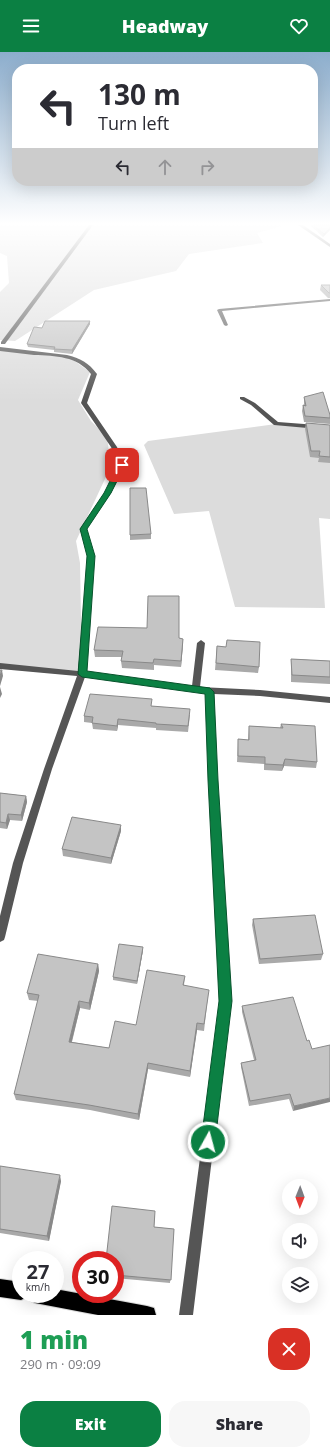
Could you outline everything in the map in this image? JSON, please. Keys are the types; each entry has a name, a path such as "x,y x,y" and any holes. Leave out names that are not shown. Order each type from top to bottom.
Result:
{"highway":[{"path":"0,1288 12,1290"},
{"path":"64,1299 147,1315"}],"street":[{"path":"0,937 18,864 48,769 82,674 91,556 83,529 108,493 122,465 114,447 84,403 94,374 89,366 80,361 62,355 1,346 47,284"},
{"path":"226,325 219,310 330,300"},
{"path":"242,398 253,404 276,424 330,428"},
{"path":"196,689 201,643"},
{"path":"0,666 82,674 210,692 260,693 330,700"},
{"path":"186,1315 226,1001 213,780 210,692"}],"shaded area":[{"path":"8,284 120,284 94,290 15,341 0,340 0,292"},
{"path":"0,349 69,357 90,372 78,400 91,421 107,437 111,466 76,541 80,563 82,674 0,666"},
{"path":"276,424 330,428 330,519 319,518 325,608 235,607 209,511 174,514 144,445 148,441"}],"building":[{"path":"321,285 330,285 330,293 329,293"},
{"path":"45,321 90,321 72,350 54,349 55,347 27,344 34,327 42,328"},
{"path":"323,392 330,418 305,416 303,405 306,406 304,397"},
{"path":"306,423 330,425 330,457 319,456 320,451 311,451"},
{"path":"130,488 146,488 151,534 130,535"},
{"path":"148,596 179,596 179,638 183,639 181,661 154,659 153,663 121,661 123,651 94,650 98,627 147,628"},
{"path":"227,640 260,642 259,667 216,663 217,646 226,647"},
{"path":"291,659 330,661 330,677 292,675"},
{"path":"90,694 152,699 151,706 190,709 188,726 118,719 117,726 92,723 93,717 84,716"},
{"path":"281,724 315,726 317,762 285,759 283,765 265,764 265,757 238,756 238,739 249,740 249,726 283,728"},
{"path":"0,793 26,796 21,815 8,814 6,823 0,822"},
{"path":"72,817 121,825 111,858 62,849"},
{"path":"315,915 323,954 260,959 253,919"},
{"path":"119,944 143,947 137,981 113,977"},
{"path":"38,954 98,964 89,1003 79,1001 69,1042 109,1048 115,1021 136,1025 147,970 185,976 183,985 209,990 204,1024 197,1023 190,1071 148,1063 138,1114 14,1094 39,995 27,993"},
{"path":"293,997 307,1041 309,1040 312,1049 330,1045 330,1098 294,1106 290,1094 250,1101 241,1063 256,1060 242,1006"},
{"path":"0,1166 60,1175 47,1236 0,1229"},
{"path":"112,1206 155,1211 154,1227 174,1229 171,1280 124,1276 124,1251 107,1251"}],"route":[{"path":"122,465 108,493 83,529 91,556 82,674 210,692 213,780 226,1001 208,1142"}]}
